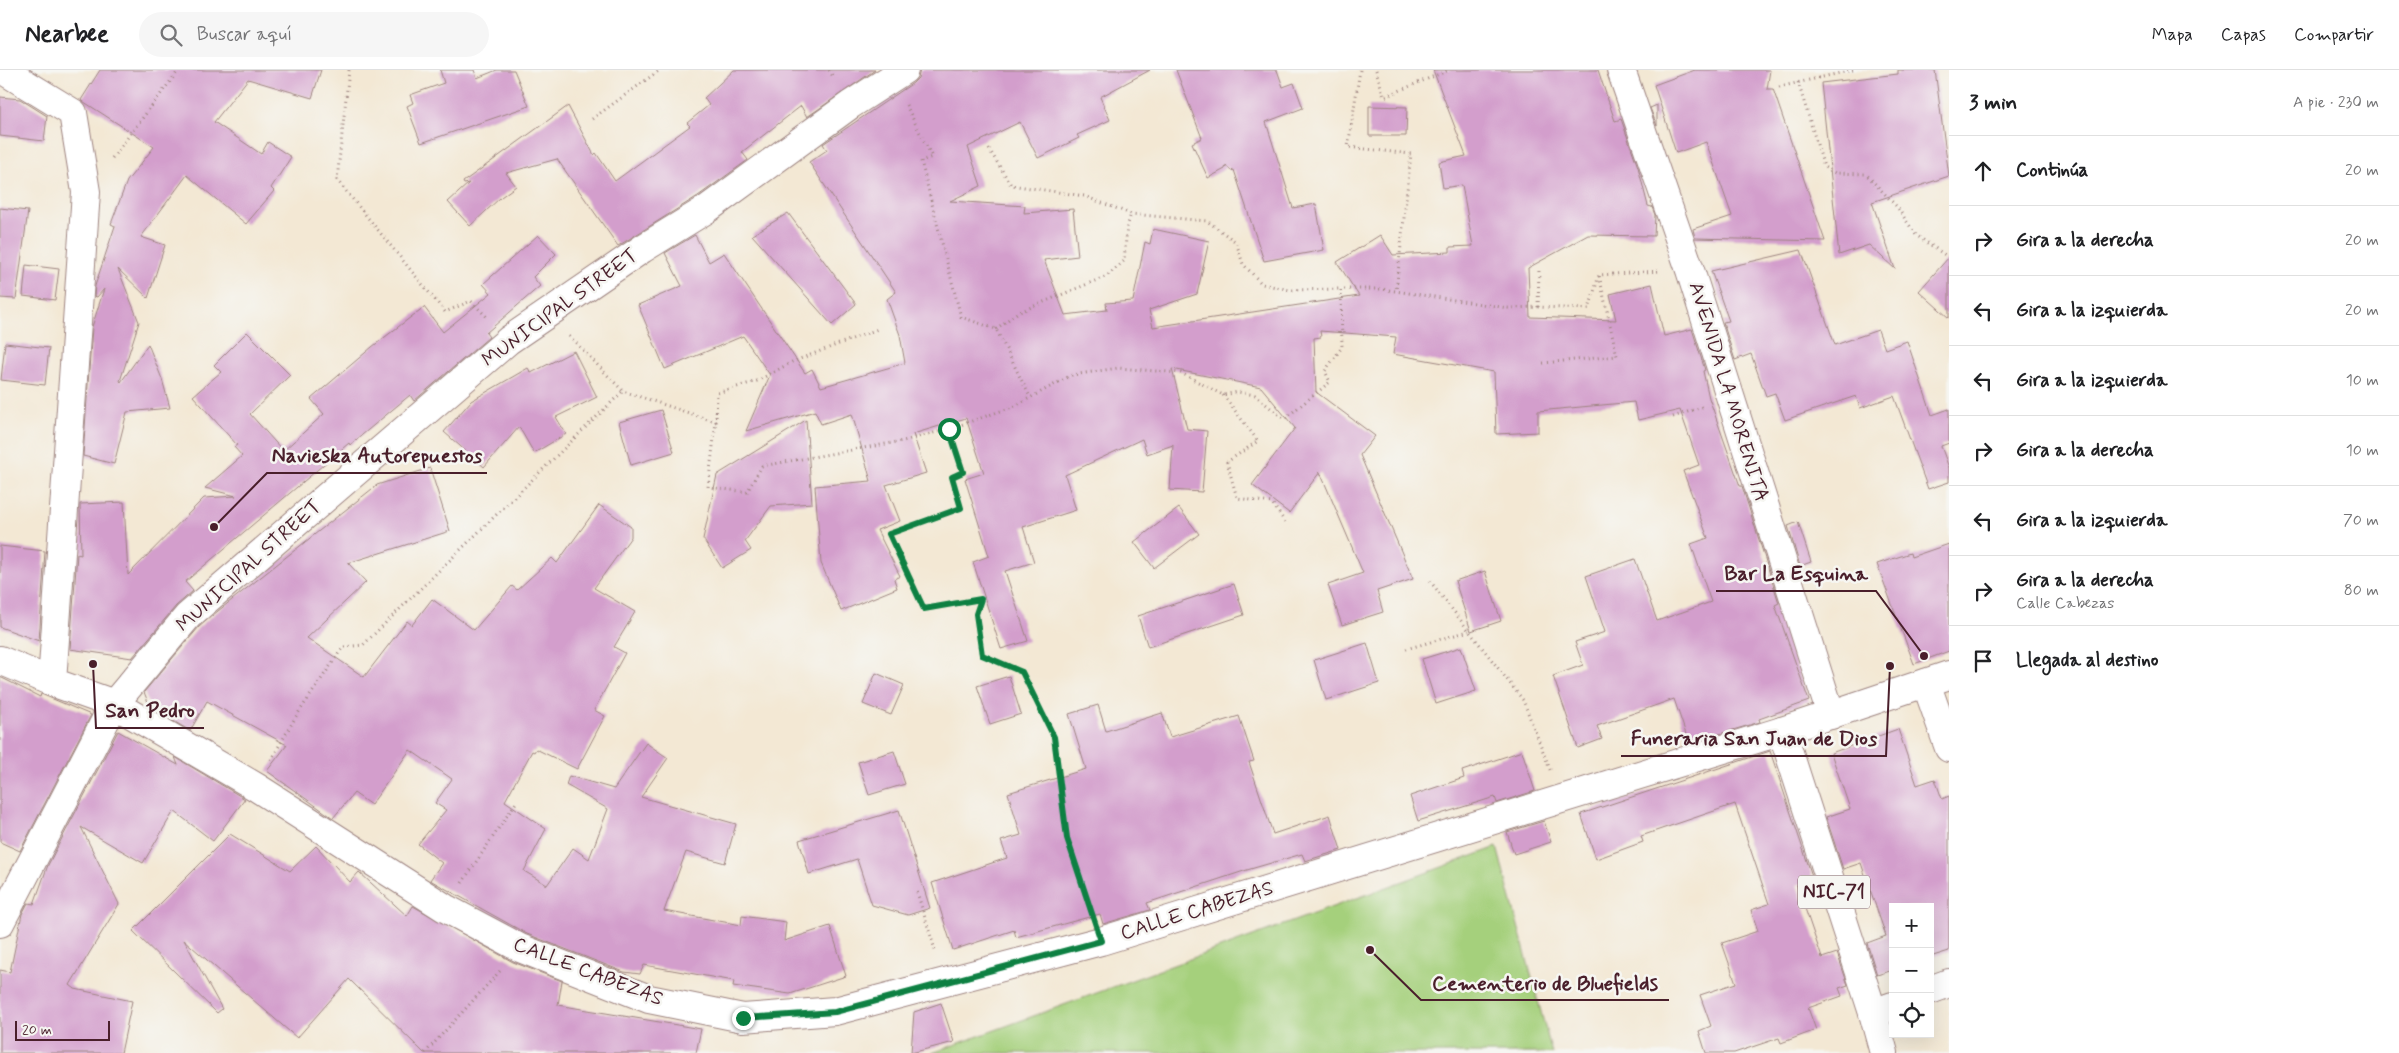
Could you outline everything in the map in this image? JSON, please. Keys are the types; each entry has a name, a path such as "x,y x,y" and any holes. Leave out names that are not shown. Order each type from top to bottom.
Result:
{"main road":[{"path":"3,70 73,113 86,192 52,682"},
{"name":"AVENIDA LA MORENITA","path":"1621,70 1690,270 1830,715"},
{"name":"MUNICIPAL STREET","path":"0,923 114,704 188,616 509,340 642,249 708,209 896,74"},
{"name":"CALLE CABEZAS","path":"0,660 52,682 114,704 256,787 445,908 520,948 649,999 743,1018 835,1012 1101,941 1782,731 1937,679"},
{"path":"1937,679 1949,748"},
{"name":"NIC-71","path":"1782,731 1883,1010 1884,1053"},
{"path":"1934,989 1949,983"}],"path":[{"path":"86,192 179,70"},
{"path":"349,70 337,180 445,312 471,301 509,340"},
{"path":"592,119 660,70"},
{"path":"1360,70 1348,148 1411,154 1396,291"},
{"path":"1376,70 1384,97 1448,70"},
{"path":"1779,87 1853,70"},
{"path":"896,74 904,101 932,157 921,162 939,225 960,317 996,329 1030,397"},
{"path":"1798,82 1824,167 1835,173 1866,174 1897,206 1916,235 1945,255"},
{"path":"989,149 1011,184 1084,196 1131,214 1207,221 1236,242 1242,264 1262,284 1290,290 1382,289 1508,308 1538,306 1589,309 1598,275"},
{"path":"996,329 1018,313 1107,276 1124,261 1127,227 1131,214"},
{"path":"1538,306 1539,270"},
{"path":"1598,275 1690,270"},
{"path":"1543,363 1617,356 1598,275"},
{"path":"1223,395 1238,392 1255,395 1284,419 1330,382 1325,370 1342,347 1342,289"},
{"path":"878,329 792,362 757,381 717,393 716,422 708,488 747,492 762,466 903,441 949,429 1015,406 1072,376 1118,368 1181,373 1223,395 1258,441 1227,462 1237,498 1272,503 1285,522"},
{"path":"564,331 623,392 716,422"},
{"path":"256,787 295,718 343,647 363,645 623,392"},
{"path":"949,429 963,472 952,477 961,508 889,534 924,609 981,599 976,614 982,655 1022,672 1054,737 1067,838 1101,941"},
{"path":"1430,581 1523,700 1562,798"},
{"path":"1406,650 1469,631"},
{"path":"445,908 518,801"},
{"path":"917,892 946,982"},
{"path":"425,1053 520,948"}],"green space":[{"path":"1497,847 1552,1053 932,1053"}],"building":[{"path":"100,70 321,70 312,98 248,79 214,122 261,154 268,142 291,157 271,188 274,191 246,224 187,175 141,237 165,245 148,298 118,269 139,322 120,381 148,344 162,379 170,408 127,412 114,464 83,456 92,327 104,289 97,297 94,296 95,286 115,226 111,224 127,181 154,147 81,100"},
{"path":"440,70 474,70 477,78 497,70 514,70 529,106 421,143 407,106 413,103 410,95 444,83"},
{"path":"734,70 875,70 807,117 801,106 742,152 748,160 698,196 618,246 557,159 506,173 516,186 501,197 470,226 448,202 469,183 464,184 463,182 568,106 594,155 596,153 615,181 690,126 687,123 709,105 704,98"},
{"path":"920,70 1150,70 1100,97 1110,120 1077,135 1079,138 1038,158 1020,122 968,147 981,186 950,201 1025,206 1024,213 1073,209 1078,256 1044,260 1065,315 1107,310 1106,303 1133,301 1145,242 1150,244 1153,229 1209,241 1197,294 1149,310 1153,327 1359,296 1337,262 1380,235 1393,255 1450,252 1450,247 1473,246 1462,185 1443,188 1439,162 1466,156 1433,70 1598,70 1615,121 1621,119 1638,167 1648,206 1652,207 1655,215 1654,236 1588,235 1528,268 1530,317 1616,320 1610,294 1652,284 1664,336 1692,329 1705,370 1703,371 1709,398 1740,486 1742,486 1779,603 1775,605 1809,701 1759,719 1760,722 1689,743 1674,699 1597,726 1602,739 1578,748 1553,676 1583,665 1575,642 1605,632 1586,576 1635,559 1657,621 1711,602 1691,544 1708,538 1683,471 1699,465 1680,410 1638,420 1634,402 1538,411 1538,432 1496,434 1494,372 1393,354 1396,337 1320,331 1321,337 1314,338 1316,392 1375,436 1360,455 1413,579 1377,591 1383,612 1342,625 1328,585 1363,573 1320,472 1289,513 1252,485 1295,428 1261,387 1172,369 1187,429 1207,431 1202,492 1170,490 1173,445 1147,454 1142,439 1065,475 1076,510 1023,527 1034,562 1005,571 1028,641 1001,649 973,562 989,556 965,479 984,473 966,418 913,434 926,473 886,485 900,521 877,530 900,576 894,579 897,588 841,611 821,563 815,486 871,481 852,414 821,424 815,411 746,431 770,375 743,336 665,369 638,305 682,286 665,253 695,235 709,262 724,253 805,373 812,369 821,387 905,363 900,335 887,299 896,292 809,162 827,150 823,144 913,83 918,78"},
{"path":"1176,70 1277,70 1283,87 1294,83 1303,108 1266,122 1293,208 1316,204 1324,250 1264,261 1234,170 1231,171 1226,165 1225,169 1208,178 1192,143 1202,138"},
{"path":"1695,70 1770,70 1767,89 1773,89 1825,241 1695,238 1693,229 1732,216 1706,142 1676,153 1654,85"},
{"path":"1898,70 1935,70 1949,176 1872,202 1895,269 1869,245 1839,255 1821,83 1898,74"},
{"path":"0,97 20,99 47,116 44,141 0,136"},
{"path":"1657,105 1657,126 1650,108"},
{"path":"1369,106 1407,107 1406,136 1369,136"},
{"path":"0,208 28,211 16,299 0,298"},
{"path":"788,213 856,304 832,325 752,235"},
{"path":"538,235 556,254 533,277 540,286 486,333 489,337 414,401 410,395 350,445 349,443 185,582 193,591 176,606 132,658 70,649 77,554 81,555 80,504 124,502 128,575 204,498 236,496 205,488 242,456 234,447 237,445 193,396 221,372 214,365 247,332 290,375 250,414 283,451 324,414 311,399 372,347 424,307 443,332 491,293 483,284"},
{"path":"1801,250 1835,345 1878,330 1885,349 1907,341 1932,415 1949,409 1949,443 1941,446 1949,468 1949,482 1928,489 1894,396 1860,408 1856,396 1785,420 1775,393 1766,396 1751,354 1735,360 1723,322 1729,321 1711,271"},
{"path":"1949,257 1949,318 1919,291"},
{"path":"26,265 59,269 55,300 23,296"},
{"path":"5,343 49,348 45,385 1,380"},
{"path":"574,351 597,397 556,417 566,434 534,453 519,427 484,467 444,432 471,401 528,368 531,373"},
{"path":"661,410 674,452 631,465 619,422"},
{"path":"806,420 812,503 771,506 745,541 751,550 722,568 703,539 717,475"},
{"path":"430,468 450,531 348,563 366,582 307,638 364,677 407,621 412,625 432,599 474,630 512,586 517,590 552,558 557,563 599,505 631,527 631,537 594,588 635,612 614,647 625,653 594,710 605,716 577,769 536,749 534,752 532,751 505,801 546,829 524,871 547,885 573,848 589,859 608,809 566,785 569,776 614,789 646,743 668,758 641,797 736,824 725,863 686,852 664,911 741,925 742,916 786,922 784,941 830,926 846,976 790,994 733,986 734,981 644,965 640,974 624,972 527,934 430,880 442,863 418,844 446,810 435,803 452,779 410,750 371,805 354,793 333,818 267,771 287,745 207,701 190,731 150,707 144,692 199,627 213,615 377,485"},
{"path":"1179,508 1199,534 1154,568 1134,542"},
{"path":"1798,522 1811,562 1800,566 1788,526"},
{"path":"1949,544 1949,651 1914,664 1877,564 1910,553 1911,557"},
{"path":"0,546 45,551 39,641 0,627"},
{"path":"1485,571 1501,621 1471,631 1455,581"},
{"path":"1234,584 1244,615 1148,647 1138,616"},
{"path":"1367,643 1379,683 1326,700 1314,660"},
{"path":"1461,647 1476,691 1436,704 1422,659"},
{"path":"876,673 904,685 891,715 863,704"},
{"path":"1009,676 1021,714 990,724 977,686"},
{"path":"0,677 40,697 41,694 91,715 20,851 0,842"},
{"path":"1098,705 1106,731 1162,713 1170,737 1239,716 1254,761 1249,762 1273,834 1330,815 1341,850 1305,861 1302,854 1247,870 1147,903 1150,910 1103,924 1100,914 1016,937 1014,930 953,950 932,883 1007,858 1001,841 1021,835 1008,793 1086,769 1069,714"},
{"path":"1898,729 1917,785 1935,779 1942,799 1949,796 1949,951 1934,956 1934,903 1889,903 1889,971 1877,975 1867,943 1886,936 1861,863 1843,869 1826,817 1850,809 1831,753"},
{"path":"118,731 178,765 175,757 245,799 213,841 174,811 143,863 81,827 119,904 70,985 75,989 132,1001 121,1053 0,1053 0,970 10,972 22,914 28,903 34,904 48,865"},
{"path":"894,751 905,784 869,795 858,762"},
{"path":"1522,751 1535,791 1497,803 1495,797 1418,821 1410,796 1464,778 1462,771"},
{"path":"1770,751 1813,879 1797,885 1822,958 1837,953 1848,985 1839,988 1842,996 1808,1008 1816,1030 1781,1043 1779,1038 1734,1053 1706,1053 1699,1031 1711,1026 1700,995 1736,983 1722,943 1758,931 1751,910 1769,904 1735,804 1641,836 1643,842 1596,859 1581,814"},
{"path":"899,810 930,908 908,915 872,905 857,859 809,874 799,840"},
{"path":"1544,821 1551,842 1514,854 1507,832"},
{"path":"230,834 290,871 316,846 350,882 359,872 407,916 413,906 513,962 562,981 558,1005 701,1029 696,1053 424,1053 349,979 297,1038 184,940 222,1009 217,1013 133,931"},
{"path":"941,1003 954,1042 911,1053 914,1012"}],"place":[{"name":"Navieska Autorepuestos","path":"214,527"},
{"name":"Bar La Esquina","path":"1924,656"},
{"name":"San Pedro","path":"93,664"},
{"name":"Funeraria San Juan de Dios","path":"1890,666"},
{"name":"Cementerio de Bluefields","path":"1370,950"}],"route":[{"path":"743,1018 835,1012 1101,941 1067,838 1054,737 1022,672 982,655 976,614 981,599 924,609 889,534 961,508 952,477 963,472 949,429"}]}
